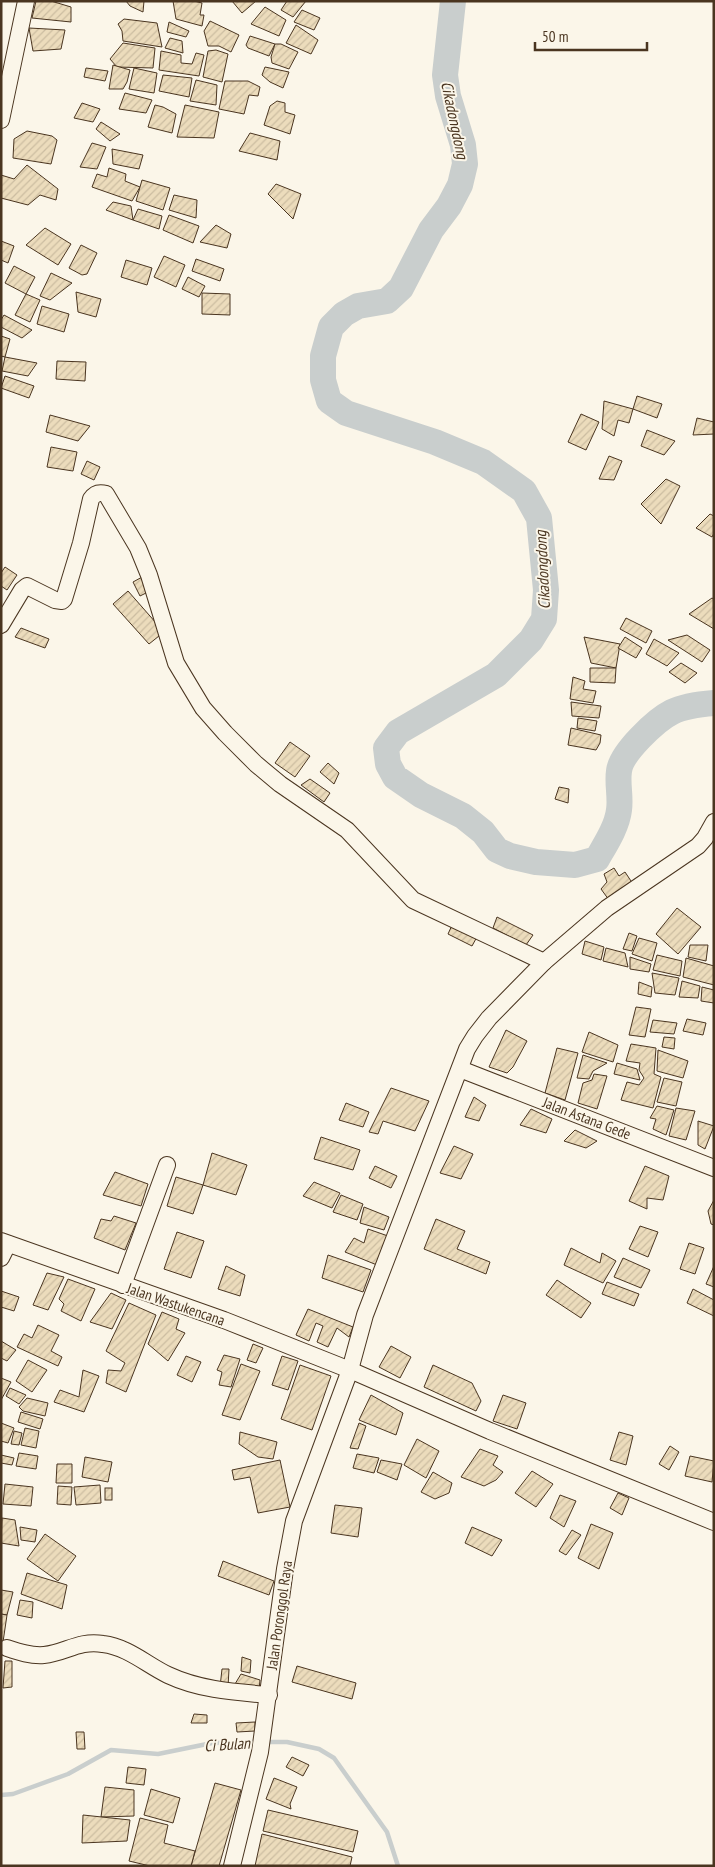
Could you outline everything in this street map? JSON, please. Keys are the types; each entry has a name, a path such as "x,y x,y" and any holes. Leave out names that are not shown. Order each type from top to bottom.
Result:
{"street":[{"path":"1,120 26,1"},
{"path":"1,624 26,586 55,600 62,601 64,599 81,543 91,499 98,493 106,494 125,524 149,575 176,663 203,708 225,732 256,764 280,784 347,830 413,900 544,962"},
{"name":"Jalan Poronggol Raya","path":"232,1866 260,1752 285,1569 294,1521 350,1370 364,1315 467,1049 484,1024 506,998 544,962 607,908 698,846 714,822"},
{"name":"Jalan Astana Gede","path":"460,1069 714,1168"},
{"path":"123,1285 167,1165"},
{"name":"Jalan Wastukencana","path":"3,1248 123,1285 224,1320 350,1370 490,1431 714,1522"},
{"path":"7,1648 34,1656 47,1655 76,1645 103,1643 129,1652 154,1668 185,1682 222,1692 269,1695"}],"building":[{"path":"36,1 51,1 71,7 71,22 32,18"},
{"path":"126,1 144,1 143,12 130,6"},
{"path":"173,1 202,3 200,15 204,15 202,26 176,19"},
{"path":"232,1 256,1 242,13"},
{"path":"287,1 306,1 293,17 281,10"},
{"path":"265,7 286,20 279,36 251,24"},
{"path":"302,10 320,18 314,30 294,22"},
{"path":"124,19 157,23 162,47 123,41 122,31 118,24"},
{"path":"210,21 239,35 231,52 219,46 208,46 204,31"},
{"path":"169,22 189,31 186,37 167,32"},
{"path":"296,25 318,40 311,54 286,43"},
{"path":"29,28 65,30 61,49 33,51"},
{"path":"250,36 275,44 269,56 248,48 246,45"},
{"path":"170,38 182,41 183,53 165,48"},
{"path":"123,43 155,48 153,68 117,67 110,59"},
{"path":"275,44 281,44 298,52 289,69 272,63 271,57"},
{"path":"216,50 228,54 222,82 203,77 208,51"},
{"path":"161,51 181,55 181,63 192,64 196,53 204,55 199,76 159,70"},
{"path":"113,65 130,70 123,89 109,89"},
{"path":"265,67 289,72 283,88 270,82 262,75"},
{"path":"86,68 108,71 105,81 84,77"},
{"path":"134,68 157,73 154,93 129,89"},
{"path":"163,75 192,78 189,97 159,91"},
{"path":"196,80 217,85 216,105 190,101"},
{"path":"225,81 248,81 260,87 258,96 249,95 244,114 219,109"},
{"path":"125,93 152,100 146,113 119,109"},
{"path":"277,101 285,103 285,112 295,115 290,134 264,125 270,106"},
{"path":"82,103 100,109 93,122 74,118"},
{"path":"155,105 176,114 172,133 148,127"},
{"path":"185,105 219,112 214,138 177,137"},
{"path":"101,122 120,134 110,141 96,129"},
{"path":"27,131 52,136 57,140 51,164 13,158 14,139"},
{"path":"250,133 280,141 277,160 239,151"},
{"path":"92,143 106,147 97,169 80,167"},
{"path":"112,149 143,155 139,169 113,164"},
{"path":"27,165 58,189 56,200 40,195 28,205 1,198 1,175 14,179"},
{"path":"109,168 126,174 125,181 140,187 132,201 92,187 97,174 107,177"},
{"path":"142,180 170,188 163,210 136,201"},
{"path":"276,184 301,194 293,219 268,194"},
{"path":"174,195 197,200 196,218 169,210"},
{"path":"113,202 131,206 133,220 106,210"},
{"path":"138,209 162,216 159,229 133,220"},
{"path":"169,215 199,226 193,243 163,230"},
{"path":"216,225 231,234 227,248 200,242"},
{"path":"45,228 71,244 58,265 26,245"},
{"path":"1,241 14,246 8,263 1,260"},
{"path":"81,245 97,253 87,274 82,275 69,268"},
{"path":"164,256 185,265 176,287 154,277"},
{"path":"196,259 224,269 220,281 192,271"},
{"path":"126,260 152,268 147,285 121,277"},
{"path":"14,266 35,277 26,294 5,283"},
{"path":"51,273 72,283 50,300 40,296"},
{"path":"188,277 205,286 199,297 182,289"},
{"path":"76,292 101,299 96,317 78,312"},
{"path":"202,293 230,294 230,315 202,314"},
{"path":"26,294 40,300 30,322 15,315"},
{"path":"42,306 69,314 64,332 37,324"},
{"path":"4,315 32,330 22,338 1,327 1,320"},
{"path":"1,336 10,339 5,357 1,356"},
{"path":"5,357 37,363 28,376 2,371"},
{"path":"57,361 86,362 85,381 56,379"},
{"path":"5,376 34,386 29,398 1,388"},
{"path":"637,396 662,404 657,418 633,409"},
{"path":"604,401 633,409 629,423 618,420 614,436 602,429"},
{"path":"581,414 599,422 586,450 568,442"},
{"path":"50,415 90,426 78,441 46,432"},
{"path":"697,418 714,422 714,434 693,435"},
{"path":"647,430 675,441 664,455 641,446"},
{"path":"51,447 77,452 73,471 47,467"},
{"path":"609,456 622,461 614,480 599,479"},
{"path":"87,461 100,467 94,480 81,474"},
{"path":"666,479 680,486 661,524 641,504"},
{"path":"710,514 714,516 714,533 712,537 696,528"},
{"path":"5,567 17,575 7,590 1,586 1,573"},
{"path":"144,576 152,590 140,596 133,582"},
{"path":"128,591 164,632 149,644 113,604"},
{"path":"712,598 714,599 714,629 689,614"},
{"path":"626,618 652,631 646,643 620,629"},
{"path":"21,628 49,639 45,648 15,637"},
{"path":"687,635 710,650 702,662 668,640"},
{"path":"584,637 620,644 616,668 591,663"},
{"path":"625,637 642,648 636,658 618,648"},
{"path":"654,639 679,653 667,666 646,654"},
{"path":"681,663 697,673 685,683 669,672"},
{"path":"590,668 616,668 615,683 590,682"},
{"path":"573,677 585,681 583,689 596,691 593,703 570,699"},
{"path":"571,702 601,706 599,718 572,716"},
{"path":"578,718 597,721 595,731 577,728"},
{"path":"571,728 601,735 600,743 596,750 568,745"},
{"path":"290,742 310,756 295,777 275,763"},
{"path":"328,763 339,773 334,784 320,772"},
{"path":"310,779 330,793 324,802 301,785"},
{"path":"559,787 569,789 568,803 555,799"},
{"path":"614,868 619,876 625,872 633,884 609,900 601,889 607,882 604,874"},
{"path":"677,908 701,927 678,954 656,934"},
{"path":"497,917 533,935 526,945 493,928"},
{"path":"453,923 478,935 472,946 448,934"},
{"path":"629,933 637,936 632,951 623,949"},
{"path":"639,938 657,943 652,961 632,954"},
{"path":"585,941 604,947 601,960 582,954"},
{"path":"690,945 708,945 706,961 688,957"},
{"path":"606,948 625,953 628,967 603,961"},
{"path":"657,955 682,961 680,976 653,970"},
{"path":"630,957 651,964 649,972 630,969"},
{"path":"686,958 714,966 714,985 683,977"},
{"path":"652,973 679,978 675,995 655,993"},
{"path":"682,981 700,986 698,998 679,997"},
{"path":"639,982 652,987 651,997 638,994"},
{"path":"702,987 714,990 714,1003 701,1001"},
{"path":"636,1007 651,1009 645,1037 629,1035"},
{"path":"687,1019 706,1023 703,1035 683,1031"},
{"path":"653,1020 677,1023 674,1034 650,1032"},
{"path":"506,1030 527,1041 513,1067 507,1073 489,1067"},
{"path":"589,1032 618,1045 613,1062 582,1052"},
{"path":"664,1037 675,1038 674,1049 662,1047"},
{"path":"631,1044 656,1048 654,1074 661,1077 653,1108 621,1100 627,1082 639,1085 644,1078 639,1070 640,1063 626,1061"},
{"path":"557,1048 578,1053 565,1100 545,1093"},
{"path":"658,1050 688,1061 683,1078 657,1071"},
{"path":"583,1055 607,1063 593,1071 589,1079 577,1078"},
{"path":"617,1063 637,1069 640,1080 614,1074"},
{"path":"594,1074 607,1076 597,1109 578,1103 583,1083 592,1080"},
{"path":"664,1078 682,1082 676,1106 657,1102"},
{"path":"391,1088 429,1101 415,1131 383,1121 378,1134 369,1132"},
{"path":"474,1097 486,1105 479,1121 465,1117"},
{"path":"346,1103 369,1112 363,1127 339,1120"},
{"path":"657,1106 674,1110 666,1135 653,1129 656,1119 650,1118"},
{"path":"676,1108 695,1111 686,1140 669,1136"},
{"path":"531,1109 552,1119 546,1133 520,1125"},
{"path":"698,1121 714,1126 705,1149 698,1145"},
{"path":"575,1130 597,1141 586,1148 564,1141"},
{"path":"321,1137 360,1150 353,1170 314,1159"},
{"path":"454,1146 473,1154 461,1179 440,1173"},
{"path":"212,1153 247,1165 236,1195 203,1185"},
{"path":"375,1166 397,1176 391,1188 369,1178"},
{"path":"645,1166 669,1176 663,1200 647,1198 647,1209 629,1201"},
{"path":"115,1172 148,1184 141,1206 103,1195"},
{"path":"176,1177 203,1185 193,1214 167,1206"},
{"path":"314,1182 340,1193 332,1208 303,1196"},
{"path":"341,1195 363,1204 357,1220 333,1212"},
{"path":"714,1200 714,1225 711,1224 708,1211"},
{"path":"364,1207 389,1217 384,1230 360,1223"},
{"path":"114,1216 136,1223 125,1250 94,1238 101,1219 111,1221"},
{"path":"436,1219 465,1231 457,1249 490,1262 486,1274 424,1249"},
{"path":"640,1226 658,1232 648,1257 629,1249"},
{"path":"368,1229 388,1236 377,1265 345,1252 354,1238 364,1243"},
{"path":"177,1232 204,1241 191,1278 164,1269"},
{"path":"689,1243 704,1248 695,1274 680,1269"},
{"path":"571,1248 600,1263 602,1253 616,1261 603,1283 564,1265"},
{"path":"328,1255 371,1270 363,1292 322,1278"},
{"path":"623,1258 650,1270 641,1288 614,1277"},
{"path":"226,1266 245,1275 240,1296 218,1289"},
{"path":"714,1266 714,1287 706,1284"},
{"path":"47,1273 64,1277 48,1310 33,1305"},
{"path":"68,1279 95,1289 81,1321 61,1311 64,1304 59,1299"},
{"path":"557,1280 591,1303 581,1318 546,1295"},
{"path":"607,1282 639,1294 634,1306 602,1294"},
{"path":"693,1289 714,1300 714,1316 687,1303"},
{"path":"1,1291 19,1297 14,1311 1,1307"},
{"path":"111,1293 126,1300 112,1329 90,1322"},
{"path":"129,1303 156,1315 126,1392 106,1383 108,1370 121,1371 125,1363 106,1351"},
{"path":"308,1309 353,1327 349,1337 337,1328 328,1347 317,1342 323,1326 316,1323 309,1341 296,1335"},
{"path":"162,1312 179,1319 176,1329 185,1333 168,1361 148,1344"},
{"path":"38,1325 59,1335 51,1351 62,1357 58,1366 17,1347 24,1334 32,1338"},
{"path":"1,1341 16,1350 7,1361 1,1358"},
{"path":"253,1344 263,1348 256,1363 247,1360"},
{"path":"391,1346 411,1357 400,1378 379,1367"},
{"path":"224,1355 240,1359 231,1387 219,1385 222,1372 217,1370"},
{"path":"186,1356 201,1362 192,1382 177,1375"},
{"path":"282,1356 298,1361 288,1390 272,1385"},
{"path":"28,1360 47,1370 32,1392 16,1381"},
{"path":"241,1364 260,1371 240,1420 222,1415"},
{"path":"300,1365 331,1376 312,1430 281,1419"},
{"path":"433,1365 472,1383 481,1401 476,1411 424,1387"},
{"path":"83,1370 99,1376 84,1412 54,1402 60,1390 79,1397"},
{"path":"1,1378 11,1382 1,1400"},
{"path":"10,1388 26,1395 19,1404 6,1396"},
{"path":"371,1395 403,1413 396,1435 359,1420"},
{"path":"503,1395 526,1403 517,1429 493,1421"},
{"path":"27,1398 48,1403 45,1416 23,1411 19,1407"},
{"path":"21,1412 43,1419 40,1429 18,1422"},
{"path":"1,1423 14,1428 8,1443 1,1441"},
{"path":"359,1423 366,1426 358,1449 350,1448"},
{"path":"25,1428 39,1431 36,1448 21,1445"},
{"path":"14,1431 22,1433 19,1445 11,1444"},
{"path":"240,1432 277,1442 273,1459 258,1457 239,1444"},
{"path":"619,1432 633,1436 626,1465 610,1460"},
{"path":"417,1439 439,1451 426,1478 404,1465"},
{"path":"670,1446 679,1452 669,1470 659,1464"},
{"path":"480,1449 498,1456 493,1465 503,1472 496,1480 484,1486 461,1477"},
{"path":"19,1453 38,1456 36,1469 16,1466"},
{"path":"357,1454 379,1458 374,1473 353,1468"},
{"path":"1,1455 14,1458 12,1465 1,1463"},
{"path":"690,1456 714,1461 712,1482 685,1476"},
{"path":"85,1457 112,1462 108,1482 82,1477"},
{"path":"280,1460 290,1507 258,1513 250,1477 234,1480 232,1470"},
{"path":"381,1460 402,1464 397,1480 377,1472"},
{"path":"57,1464 72,1464 72,1483 56,1483"},
{"path":"532,1471 553,1484 536,1507 515,1493"},
{"path":"433,1472 452,1483 449,1493 435,1499 421,1492"},
{"path":"5,1484 33,1487 31,1506 3,1504"},
{"path":"100,1485 101,1503 76,1505 74,1487"},
{"path":"58,1486 72,1487 71,1505 57,1504"},
{"path":"105,1488 112,1488 112,1500 105,1500"},
{"path":"618,1493 629,1498 622,1515 610,1508"},
{"path":"560,1495 576,1501 564,1527 550,1518"},
{"path":"335,1505 362,1508 358,1537 331,1533"},
{"path":"2,1518 15,1520 19,1546 1,1543"},
{"path":"591,1524 613,1533 599,1569 578,1558"},
{"path":"20,1527 37,1530 35,1542 21,1540"},
{"path":"472,1527 502,1540 492,1556 465,1543"},
{"path":"572,1530 581,1535 566,1555 559,1551"},
{"path":"45,1534 76,1556 58,1581 27,1559"},
{"path":"223,1561 274,1581 269,1595 218,1576"},
{"path":"27,1573 67,1585 62,1609 21,1594"},
{"path":"1,1590 13,1592 7,1615 1,1614"},
{"path":"20,1600 33,1602 32,1618 17,1615"},
{"path":"1,1614 7,1615 3,1642 1,1642"},
{"path":"242,1657 251,1660 250,1673 241,1671"},
{"path":"5,1661 12,1661 12,1687 3,1688"},
{"path":"297,1666 356,1683 352,1699 292,1682"},
{"path":"222,1669 229,1669 228,1687 220,1687"},
{"path":"241,1674 260,1680 259,1690 235,1684"},
{"path":"194,1714 207,1715 207,1723 191,1723"},
{"path":"255,1722 255,1731 237,1732 236,1723"},
{"path":"76,1732 84,1732 85,1749 77,1749"},
{"path":"292,1757 309,1765 303,1776 286,1767"},
{"path":"128,1767 146,1769 144,1785 126,1783"},
{"path":"274,1778 297,1787 290,1804 291,1809 266,1799"},
{"path":"215,1783 241,1790 219,1866 191,1866"},
{"path":"105,1787 134,1790 134,1816 101,1817"},
{"path":"151,1789 180,1798 173,1823 144,1815"},
{"path":"268,1810 358,1831 353,1852 263,1831"},
{"path":"83,1815 130,1820 127,1841 82,1843"},
{"path":"140,1818 168,1825 164,1843 195,1851 191,1866 150,1866 129,1861"},
{"path":"262,1834 352,1857 350,1866 255,1866"}],"waterway":[{"name":"Cikadongdong","path":"453,1 445,75 448,96 463,145 465,164 460,185 449,206 431,230 401,288 387,301 358,306 344,314 331,327 323,356 323,380 329,401 346,413 435,442 483,462 524,491 539,518 546,590 544,619 531,640 496,675 398,732 386,748 388,764 395,777 421,795 463,816 483,832 497,850 510,856 536,862 575,865 597,859 610,836 619,810 619,771 621,764 632,747 649,729 672,712 687,707 714,703"},
{"name":"Ci Bulan","path":"1,1795 13,1794 68,1774 111,1750 158,1754 212,1743 257,1742"},
{"name":"Ci Bulan","path":"265,1742 287,1742 319,1749 334,1758 387,1832 398,1866"}]}
